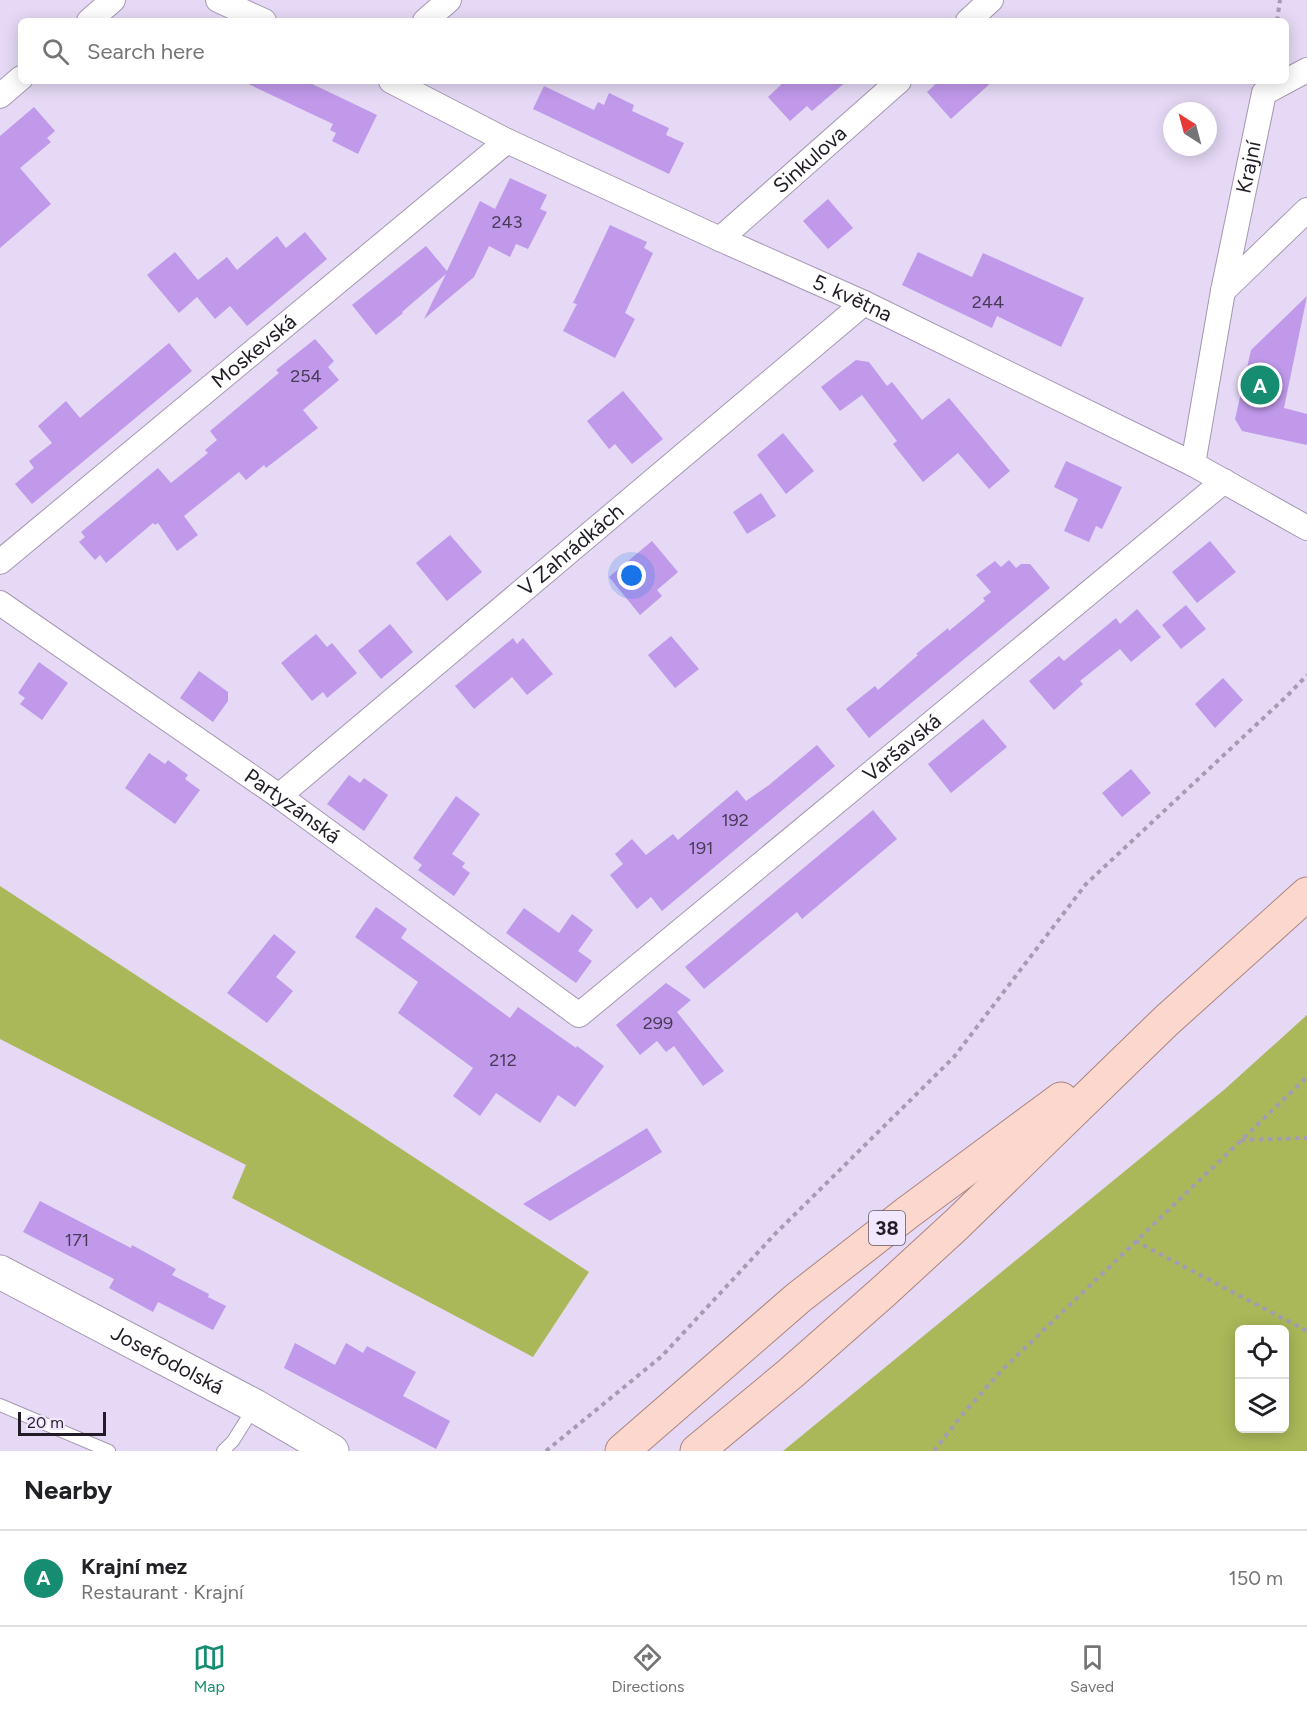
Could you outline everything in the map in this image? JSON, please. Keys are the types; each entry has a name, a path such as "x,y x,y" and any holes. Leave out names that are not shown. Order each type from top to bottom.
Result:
{"main road":[{"name":"38","path":"706,1444 883,1292 956,1225 1166,1021 1307,894"},
{"name":"38","path":"622,1451 798,1298 858,1250 1166,1021"},
{"name":"Josefodolská","path":"0,1272 255,1406 332,1451"}],"street":[{"path":"92,18 113,0"},
{"path":"218,0 257,18"},
{"path":"428,18 449,0"},
{"path":"971,18 991,0"},
{"name":"Krajní","path":"1289,80 1307,70"},
{"path":"0,96 18,81"},
{"name":"5. května","path":"397,84 507,141 864,303 1193,464 1307,528"},
{"name":"Sinkulova","path":"720,239 896,84"},
{"name":"Krajní","path":"1193,464 1223,291 1264,93 1281,84"},
{"name":"Moskevská","path":"0,562 507,141"},
{"path":"1223,291 1307,210"},
{"name":"V Zahrádkách","path":"279,796 864,303"},
{"name":"Varšavská","path":"579,1015 1224,482"},
{"name":"Partyzánská","path":"0,603 279,796 579,1015"}],"lane":[{"path":"0,1405 109,1451"},
{"path":"223,1451 234,1441 255,1406"}],"path":[{"path":"1277,18 1280,0"},
{"path":"546,1451 662,1356 775,1234 954,1057 1086,884 1307,675"},
{"path":"934,1451 1003,1368 1307,1077"},
{"path":"1240,1140 1307,1138"},
{"path":"1135,1241 1307,1331"}],"green space":[{"path":"0,886 589,1272 533,1357 232,1198 246,1165 0,1039"},
{"path":"1307,1015 1307,1451 783,1451 1225,1089"}],"building":[{"path":"248,84 312,84 377,115 358,154 332,141 336,133 330,130 333,124"},
{"path":"782,84 844,84 812,111 807,106 790,121 768,97"},
{"path":"936,84 990,84 951,119 927,92"},
{"path":"544,86 594,110 598,102 604,105 609,93 634,105 632,111 669,128 666,135 684,143 669,174 533,109"},
{"path":"34,107 55,131 47,138 51,142 20,168 51,204 0,248 0,136"},
{"path":"510,178 547,195 540,209 547,212 528,249 516,244 510,257 489,246 474,277 424,319 446,274 376,335 352,305 426,246 447,271 480,201 495,209"},
{"path":"828,199 853,228 828,249 803,221"},
{"path":"610,225 647,242 644,248 653,253 625,313 635,319 615,358 563,331 577,304 573,303"},
{"path":"305,232 327,259 247,326 230,306 215,319 197,297 179,313 147,275 175,252 198,280 227,257 237,270 277,236 286,248"},
{"path":"918,252 972,277 983,253 1084,298 1061,347 997,316 992,328 902,285"},
{"path":"1307,296 1284,408 1307,414 1307,445 1242,431 1235,419 1251,350"},
{"path":"315,339 334,361 328,367 339,380 303,410 318,428 266,468 264,465 246,480 239,472 184,516 198,535 177,551 158,523 155,525 153,523 106,563 100,555 95,560 79,542 85,537 81,532 158,468 171,483 208,453 205,450 217,440 210,431 279,373 276,370"},
{"path":"169,343 192,371 32,504 15,484 34,468 29,461 52,443 38,426 66,401 80,418"},
{"path":"856,360 869,362 887,386 892,382 922,420 949,398 1010,471 989,489 958,453 923,482 893,444 897,441 862,395 840,411 821,387"},
{"path":"623,391 663,439 632,464 615,444 609,449 587,421"},
{"path":"783,433 814,471 786,494 757,455"},
{"path":"1066,461 1122,487 1102,529 1096,526 1089,542 1064,531 1078,499 1054,487"},
{"path":"761,493 776,516 747,534 733,512"},
{"path":"450,535 482,572 447,601 416,563"},
{"path":"652,541 678,572 657,590 662,596 640,615 609,577"},
{"path":"1210,541 1236,572 1197,603 1172,572"},
{"path":"1009,560 1016,568 1021,564 1030,564 1050,588 869,738 846,709 875,686 878,690 918,655 916,654 948,628 949,631 985,601 983,598 991,592 976,575 995,561 1001,567"},
{"path":"1186,605 1206,629 1181,649 1162,625"},
{"path":"1137,609 1161,637 1131,662 1120,649 1080,681 1083,684 1054,710 1029,681 1059,656 1064,661 1116,618 1120,624"},
{"path":"390,624 413,652 381,679 358,651"},
{"path":"316,634 327,647 332,643 357,673 327,698 323,692 312,701 281,663"},
{"path":"671,636 699,669 675,688 648,655"},
{"path":"513,638 517,644 523,638 553,674 527,695 512,677 474,709 455,686"},
{"path":"39,662 68,683 42,720 20,704 25,698 18,693"},
{"path":"199,671 228,692 228,701 213,722 180,698"},
{"path":"1223,678 1243,700 1215,728 1195,704"},
{"path":"983,719 1007,747 951,793 928,764"},
{"path":"817,745 835,766 662,911 651,897 637,909 610,875 623,864 615,854 632,839 646,855 673,834 678,840 737,790 746,801"},
{"path":"149,753 165,764 168,760 188,775 185,779 200,790 175,824 125,788"},
{"path":"1131,769 1151,793 1122,817 1102,793"},
{"path":"349,775 360,783 364,778 388,795 364,831 327,804"},
{"path":"456,796 480,814 452,854 465,863 462,867 470,873 454,896 418,870 422,865 413,858"},
{"path":"873,810 897,839 802,919 797,912 704,989 685,967"},
{"path":"376,907 407,929 401,938 510,1018 518,1007 604,1066 575,1107 558,1095 540,1123 496,1093 480,1116 453,1096 473,1068 398,1013 418,982 355,937"},
{"path":"524,908 559,933 572,914 593,930 578,951 592,961 576,983 506,933"},
{"path":"274,934 296,952 276,977 293,991 267,1023 227,993"},
{"path":"666,983 691,1000 677,1012 724,1071 703,1086 674,1046 666,1052 657,1041 640,1055 616,1025"},
{"path":"647,1128 662,1152 550,1221 523,1204"},
{"path":"40,1201 176,1269 172,1275 209,1294 208,1297 226,1306 213,1330 158,1302 153,1312 109,1288 114,1279 23,1232"},
{"path":"295,1343 335,1365 346,1343 363,1353 367,1346 416,1372 403,1396 450,1421 436,1449 284,1368"}],"place":[{"name":"Krajní mez","path":"1260,385"}]}
